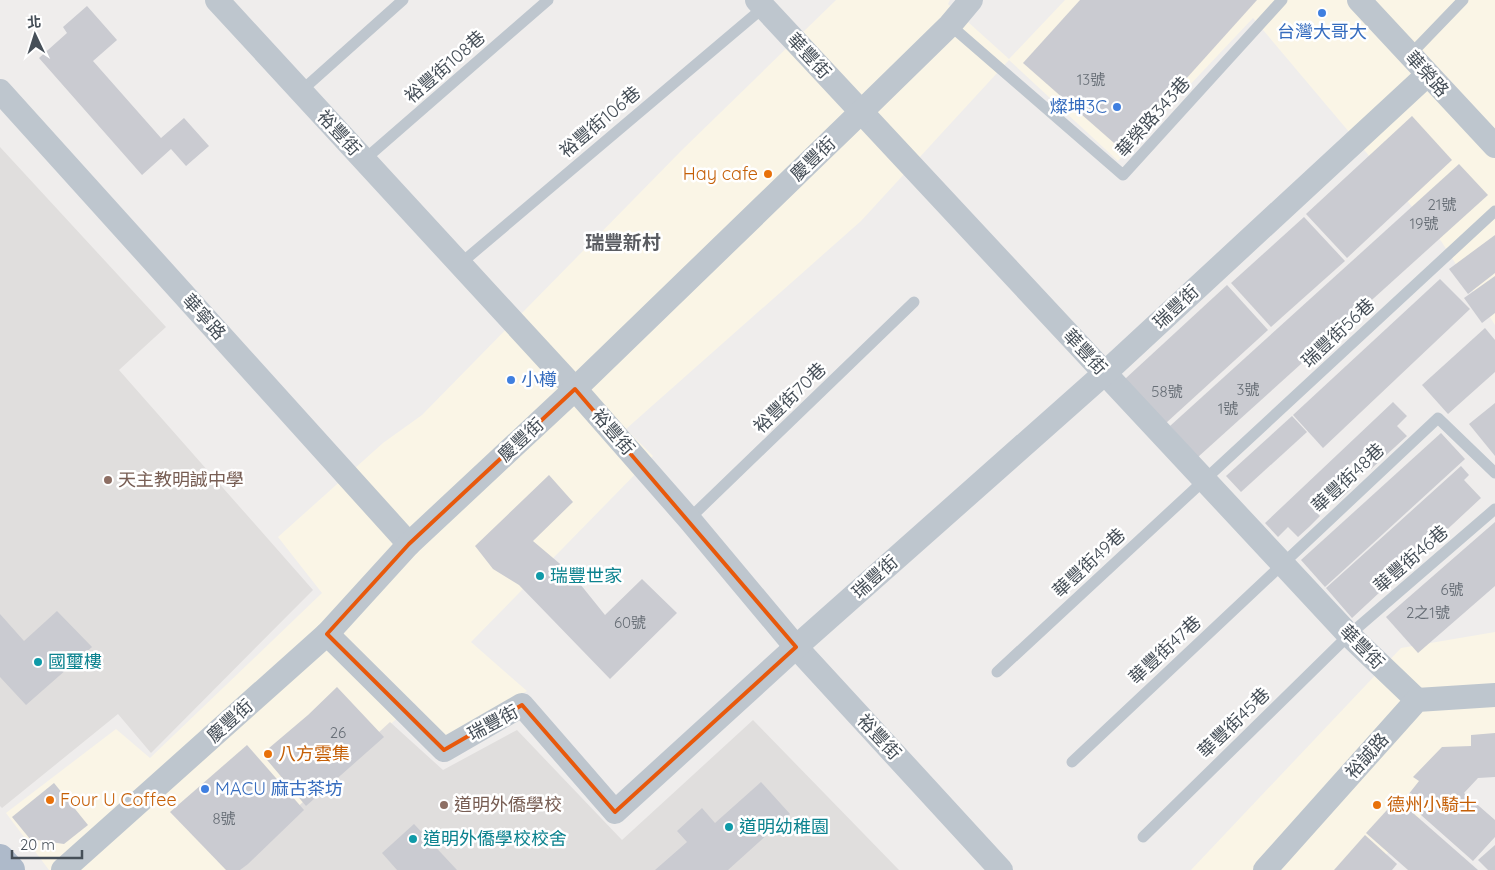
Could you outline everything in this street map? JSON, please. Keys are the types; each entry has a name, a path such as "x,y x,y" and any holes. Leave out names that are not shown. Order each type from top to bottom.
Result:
{"main road":[{"path":"0,858 11,870"}],"street":[{"name":"慶豐街","path":"62,870 327,634 409,544 575,389 861,112 950,24 971,0"},
{"name":"華榮路","path":"1359,0 1495,146"},
{"name":"裕豐街","path":"227,3 300,92 575,389 689,518 796,647 1001,870"},
{"name":"華豐街","path":"760,4 1349,635 1417,700"},
{"name":"瑞豐街","path":"327,634 444,750 522,705 615,812 796,647 1105,373 1427,75"},
{"name":"華寧路","path":"0,91 409,544"},
{"path":"1417,700 1495,695"},
{"name":"裕誠路","path":"1266,870 1417,700"}],"lane":[{"path":"300,92 403,0"},
{"name":"裕豐街108巷","path":"364,160 548,0"},
{"name":"華榮路343巷","path":"950,24 1123,176 1282,0"},
{"path":"1410,55 1463,0"},
{"name":"裕豐街106巷","path":"460,264 760,4"},
{"name":"瑞豐街56巷","path":"1205,480 1495,211"},
{"name":"裕豐街70巷","path":"689,518 914,302"},
{"name":"華豐街48巷","path":"1282,563 1438,418 1495,473"},
{"name":"華豐街49巷","path":"996,672 1205,480"},
{"name":"華豐街46巷","path":"1349,635 1495,509"},
{"name":"華豐街47巷","path":"1072,762 1282,563"},
{"name":"華豐街45巷","path":"1143,837 1349,635"}],"highlighted area":[{"path":"575,389 796,647 615,812 522,705 444,750 327,634 409,544"}],"shaded area":[{"path":"836,0 950,0 948,4 1009,59 1065,0 1495,0 1495,325 1441,241 1253,18 1118,161 1009,60 861,221 626,429 653,456 471,642 527,691 445,739 414,703 229,870 49,870 6,813 116,729 150,758 322,593 278,537 383,443 422,415 682,150"},
{"name":"天主教明誠中學","path":"0,147 166,327 119,370 313,590 151,753 118,714 2,808 0,806"},
{"path":"1495,632 1495,774 1459,775 1372,870 1191,870 1401,648"},
{"name":"道明外僑學校","path":"753,720 899,870 229,870 390,722 443,770 517,730 622,840"}],"building":[{"name":"燦坤3C","path":"1080,0 1257,0 1122,150 1023,63"},
{"path":"87,6 117,40 93,61 161,138 184,118 209,146 186,166 171,149 142,175 39,58 67,33 63,27"},
{"path":"1412,116 1452,160 1347,258 1306,214"},
{"path":"1459,164 1488,195 1198,457 1170,426"},
{"path":"1304,217 1345,261 1271,327 1231,283"},
{"path":"1495,235 1495,273 1468,294 1449,269"},
{"path":"1495,276 1495,313 1482,323 1464,298"},
{"path":"1440,279 1470,309 1323,448 1293,415"},
{"path":"1227,285 1268,330 1166,423 1125,379"},
{"path":"1485,328 1495,340 1495,372 1448,414 1422,385"},
{"path":"1393,402 1407,416 1397,426 1407,436 1371,469 1359,456 1349,465 1358,476 1348,485 1351,489 1339,500 1329,489 1310,506 1320,516 1309,527 1298,537 1288,527 1278,537 1265,523"},
{"path":"1495,403 1495,456 1469,424"},
{"path":"1292,416 1307,432 1241,492 1226,476"},
{"path":"1441,433 1465,459 1325,587 1301,560"},
{"path":"1461,466 1469,475 1464,480 1481,498 1352,618 1326,588"},
{"name":"瑞豐世家","path":"549,475 573,502 533,541 572,574 605,615 642,579 677,613 610,679 519,585 493,569 475,546"},
{"path":"1495,522 1495,586 1418,653 1386,617"},
{"name":"國璽樓","path":"57,611 92,647 26,705 0,677 0,614 24,641"},
{"path":"337,687 384,737 306,806 262,754 308,715"},
{"path":"1495,733 1495,777 1478,778 1464,793 1495,820 1495,837 1473,861 1404,800 1419,781 1413,777 1442,747 1471,746 1471,735"},
{"path":"247,745 304,810 248,864 240,870 226,870 170,812"},
{"name":"道明幼稚園","path":"761,782 790,814 728,870 655,870 687,842 677,831 702,808 715,823"},
{"name":"Four U Coffee","path":"54,783 88,825 64,844 30,839 12,817"},
{"path":"1397,799 1478,870 1408,870 1366,833"},
{"name":"道明外僑學校校舍","path":"414,824 457,870 397,870 382,853"},
{"path":"1365,835 1397,864 1392,870 1334,870"},
{"path":"1495,845 1495,870 1488,870 1478,860"}],"place":[{"name":"台灣大哥大","path":"1322,13"},
{"name":"燦坤3C","path":"1117,107"},
{"name":"Hay cafe","path":"768,174"},
{"name":"小樽","path":"511,380"},
{"name":"天主教明誠中學","path":"108,480"},
{"name":"瑞豐世家","path":"540,576"},
{"name":"國璽樓","path":"38,662"},
{"name":"八方雲集","path":"268,754"},
{"name":"MACU 麻古茶坊","path":"205,789"},
{"name":"Four U Coffee","path":"50,800"},
{"name":"道明外僑學校","path":"444,805"},
{"name":"德州小騎士","path":"1377,805"},
{"name":"道明幼稚園","path":"729,827"},
{"name":"道明外僑學校校舍","path":"413,839"}],"district":[{"name":"瑞豐新村","path":"623,242"}]}
